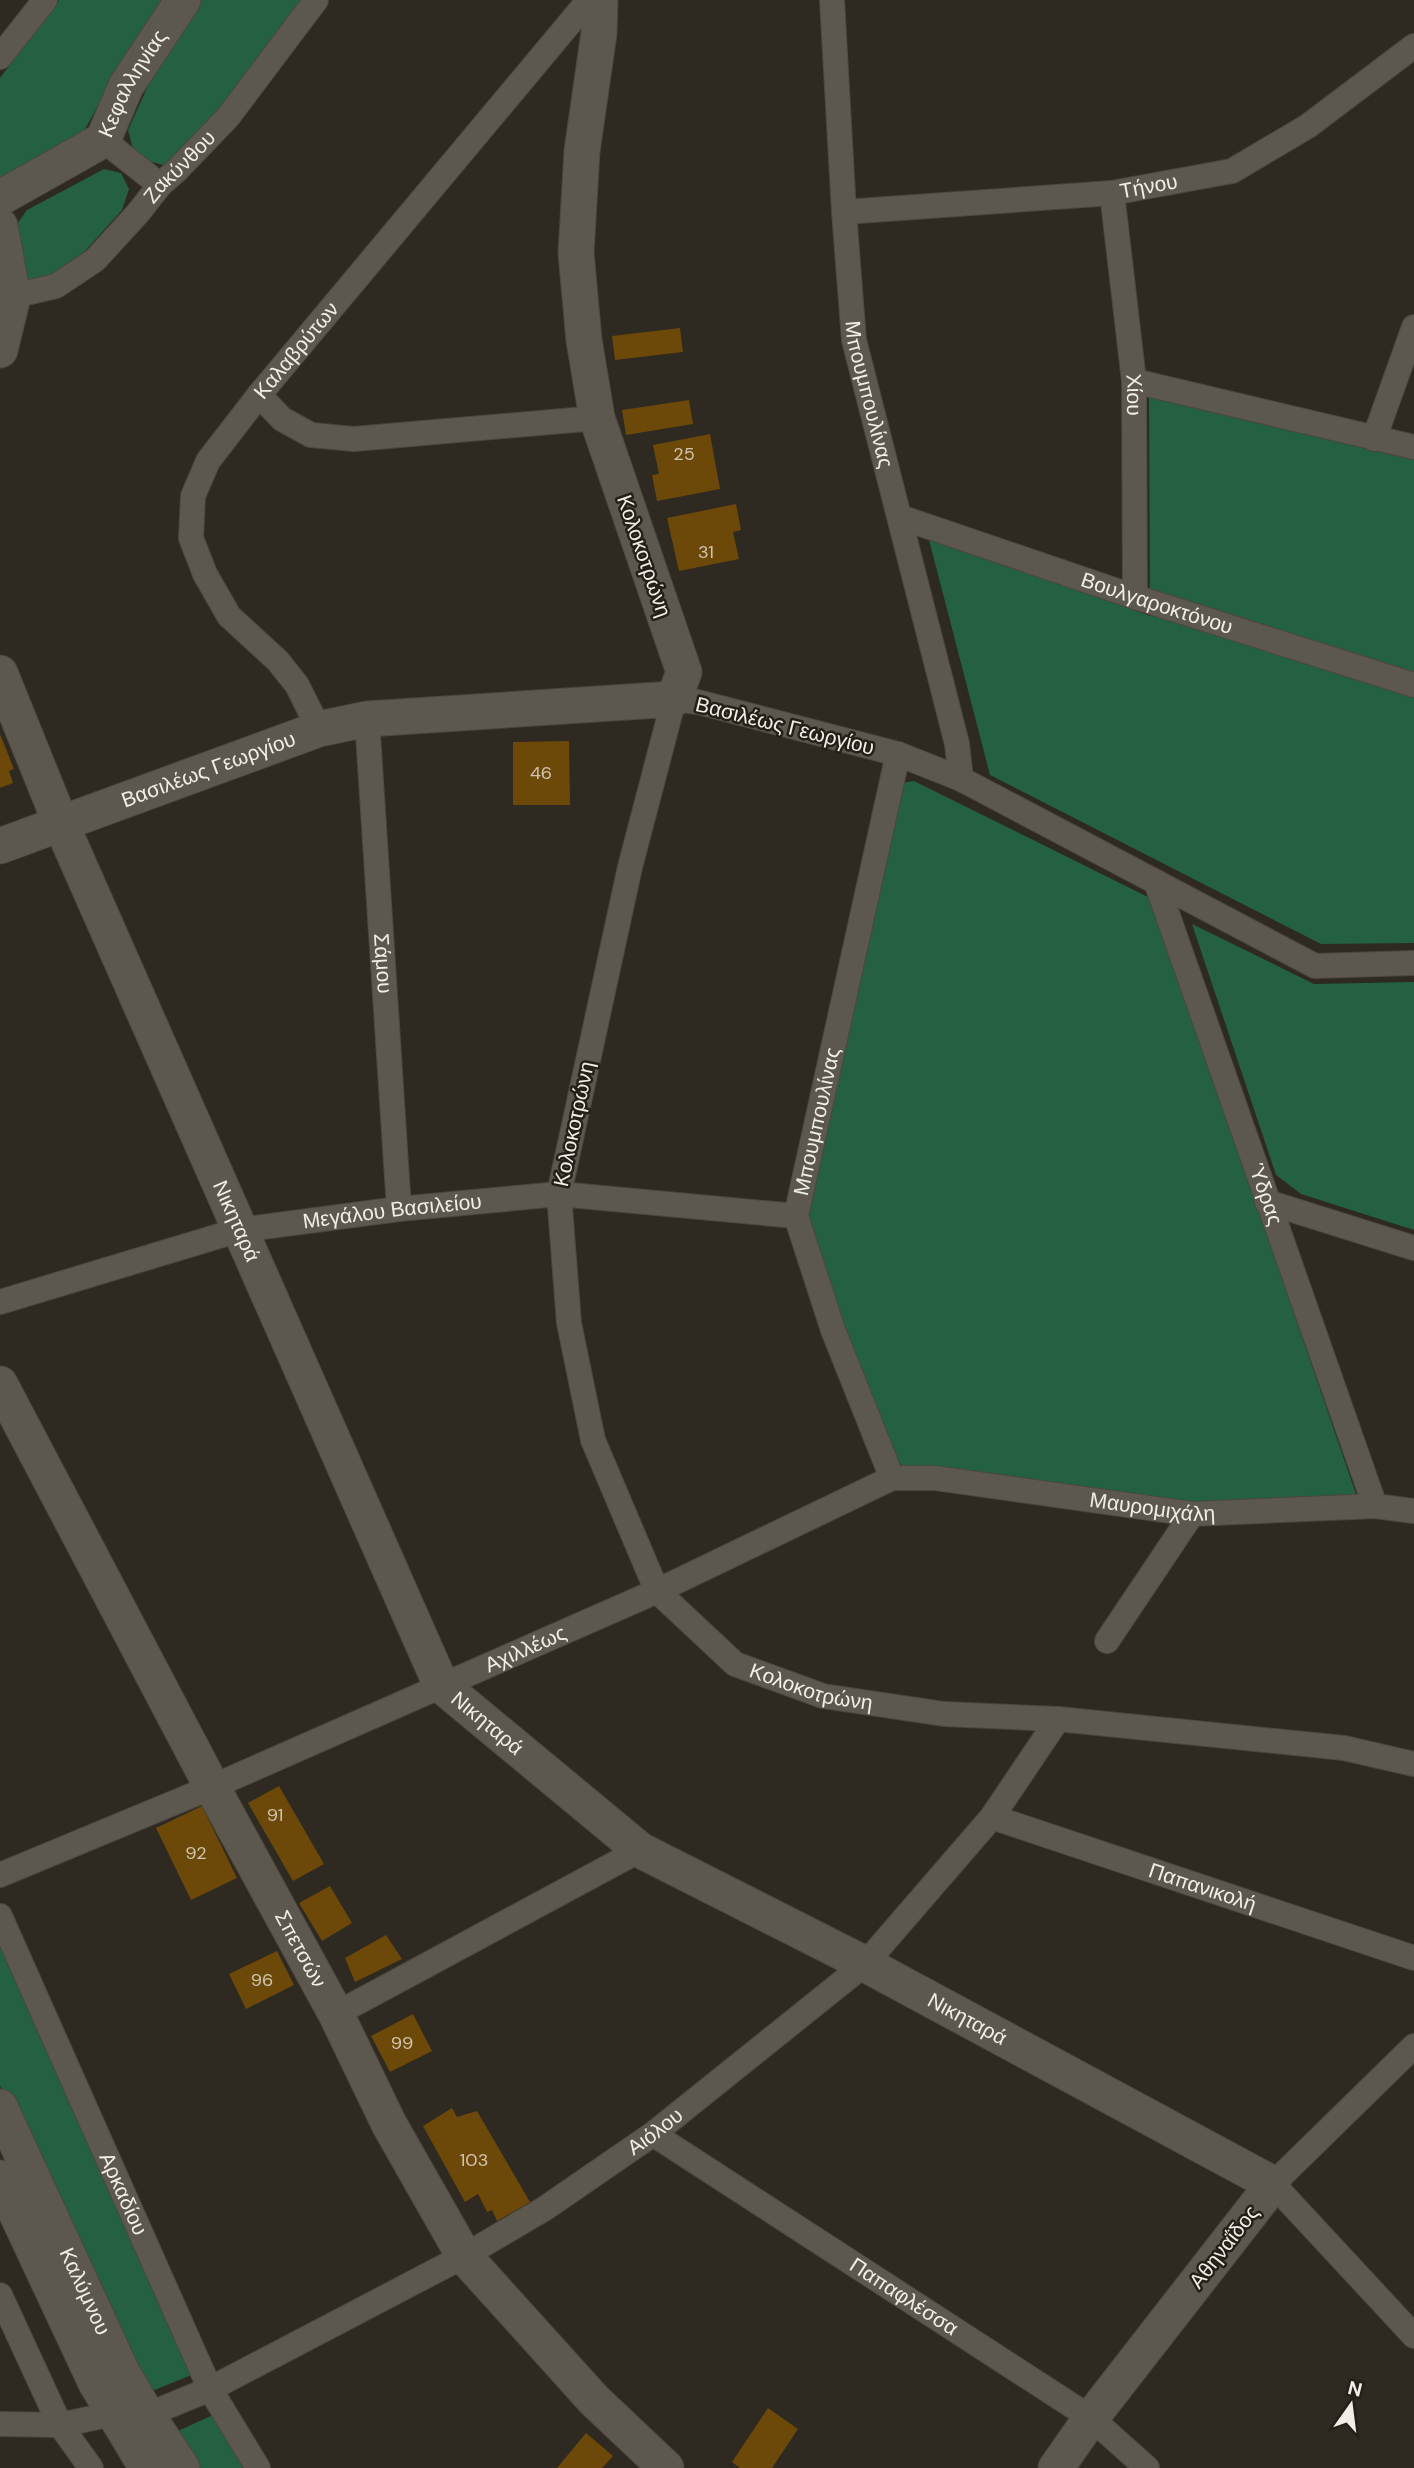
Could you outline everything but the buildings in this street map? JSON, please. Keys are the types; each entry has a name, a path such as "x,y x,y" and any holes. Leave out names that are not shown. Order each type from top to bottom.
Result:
{"street":[{"path":"0,57 45,0"},
{"name":"Κεφαλληνίας","path":"0,198 103,140 126,86 183,0"},
{"name":"Ζακύνθου","path":"13,296 56,286 95,260 160,185 228,117 316,0"},
{"name":"Καλαβρύτων","path":"319,730 297,685 285,669 229,616 205,574 191,538 193,496 208,461 258,395 589,0"},
{"name":"Κολοκοτρώνη","path":"600,0 599,33 582,151 576,253 584,340 597,418 684,672 674,699 630,867 559,1194 569,1323 593,1440 657,1591 735,1664 823,1696 944,1714 1058,1719 1343,1748 1414,1764"},
{"name":"Μπουμπουλίνας","path":"832,0 844,212 855,340 957,744 961,779"},
{"name":"Τήνου","path":"844,212 1112,193 1232,171 1308,126 1414,46"},
{"path":"103,140 160,185"},
{"name":"Χίου","path":"1112,193 1134,381 1135,597"},
{"path":"0,226 13,296 0,350"},
{"path":"1374,439 1414,327"},
{"path":"1134,381 1414,447"},
{"path":"258,395 282,419 311,435 343,438 597,418"},
{"name":"Βουλγαροκτόνου","path":"900,517 1135,597 1414,685"},
{"name":"Νικηταρά","path":"0,673 61,824 441,1685 639,1850 865,1964 1273,2184 1414,2336"},
{"name":"Βασιλέως Γεωργίου","path":"0,846 319,730 367,719 674,699 698,702 898,754 961,779 1315,965 1414,963"},
{"name":"Σάμου","path":"367,719 399,1209"},
{"name":"Μπουμπουλίνας","path":"892,1478 833,1330 796,1216 898,754"},
{"name":"Ύδρας","path":"1156,882 1375,1506"},
{"name":"Μεγάλου Βασιλείου","path":"0,1302 239,1230 399,1209 559,1194 796,1216"},
{"path":"1267,1202 1414,1248"},
{"name":"Σπετσών","path":"0,1384 212,1787 336,2014 389,2124 464,2256 594,2400 666,2468"},
{"name":"Αχιλλέως","path":"0,1875 212,1787 657,1591 892,1478"},
{"name":"Μαυρομιχάλη","path":"892,1478 935,1478 1192,1514 1375,1506 1414,1511"},
{"path":"1107,1641 1192,1514"},
{"name":"Αιόλου","path":"147,2415 210,2389 464,2256 544,2209 653,2134 865,1964 992,1817 1058,1719"},
{"name":"Παπανικολή","path":"992,1817 1414,1958"},
{"path":"336,2014 639,1850"},
{"name":"Αρκαδίου","path":"0,1916 210,2389 258,2468"},
{"name":"Αθηναΐδος","path":"1056,2468 1091,2418 1273,2184 1414,2046"},
{"name":"Καλύμνου","path":"0,2107 122,2372 182,2468"},
{"name":"Παπαφλέσσα","path":"653,2134 1091,2418 1147,2468"},
{"name":"Καλύμνου","path":"0,2178 112,2414 147,2468"},
{"path":"0,2295 60,2425 91,2468"},
{"path":"0,2424 60,2425 112,2414"}],"green space":[{"path":"59,0 163,0 136,38 80,138 0,181 0,78"},
{"path":"200,0 302,0 177,161 163,165 145,160 133,149 128,130 168,42"},
{"path":"104,169 121,173 129,189 122,210 85,251 51,275 28,280 15,227 27,210"},
{"path":"1149,397 1414,460 1414,943 1321,944 990,775 928,536 1150,616"},
{"path":"914,781 1152,899 1357,1497 1194,1507 901,1465 882,1439 806,1217 902,783"},
{"path":"1192,924 1314,984 1414,982 1414,1230 1301,1194 1276,1175"},
{"path":"0,1945 194,2374 147,2393 0,2086"},
{"path":"213,2415 243,2468 193,2468 169,2435"}]}
